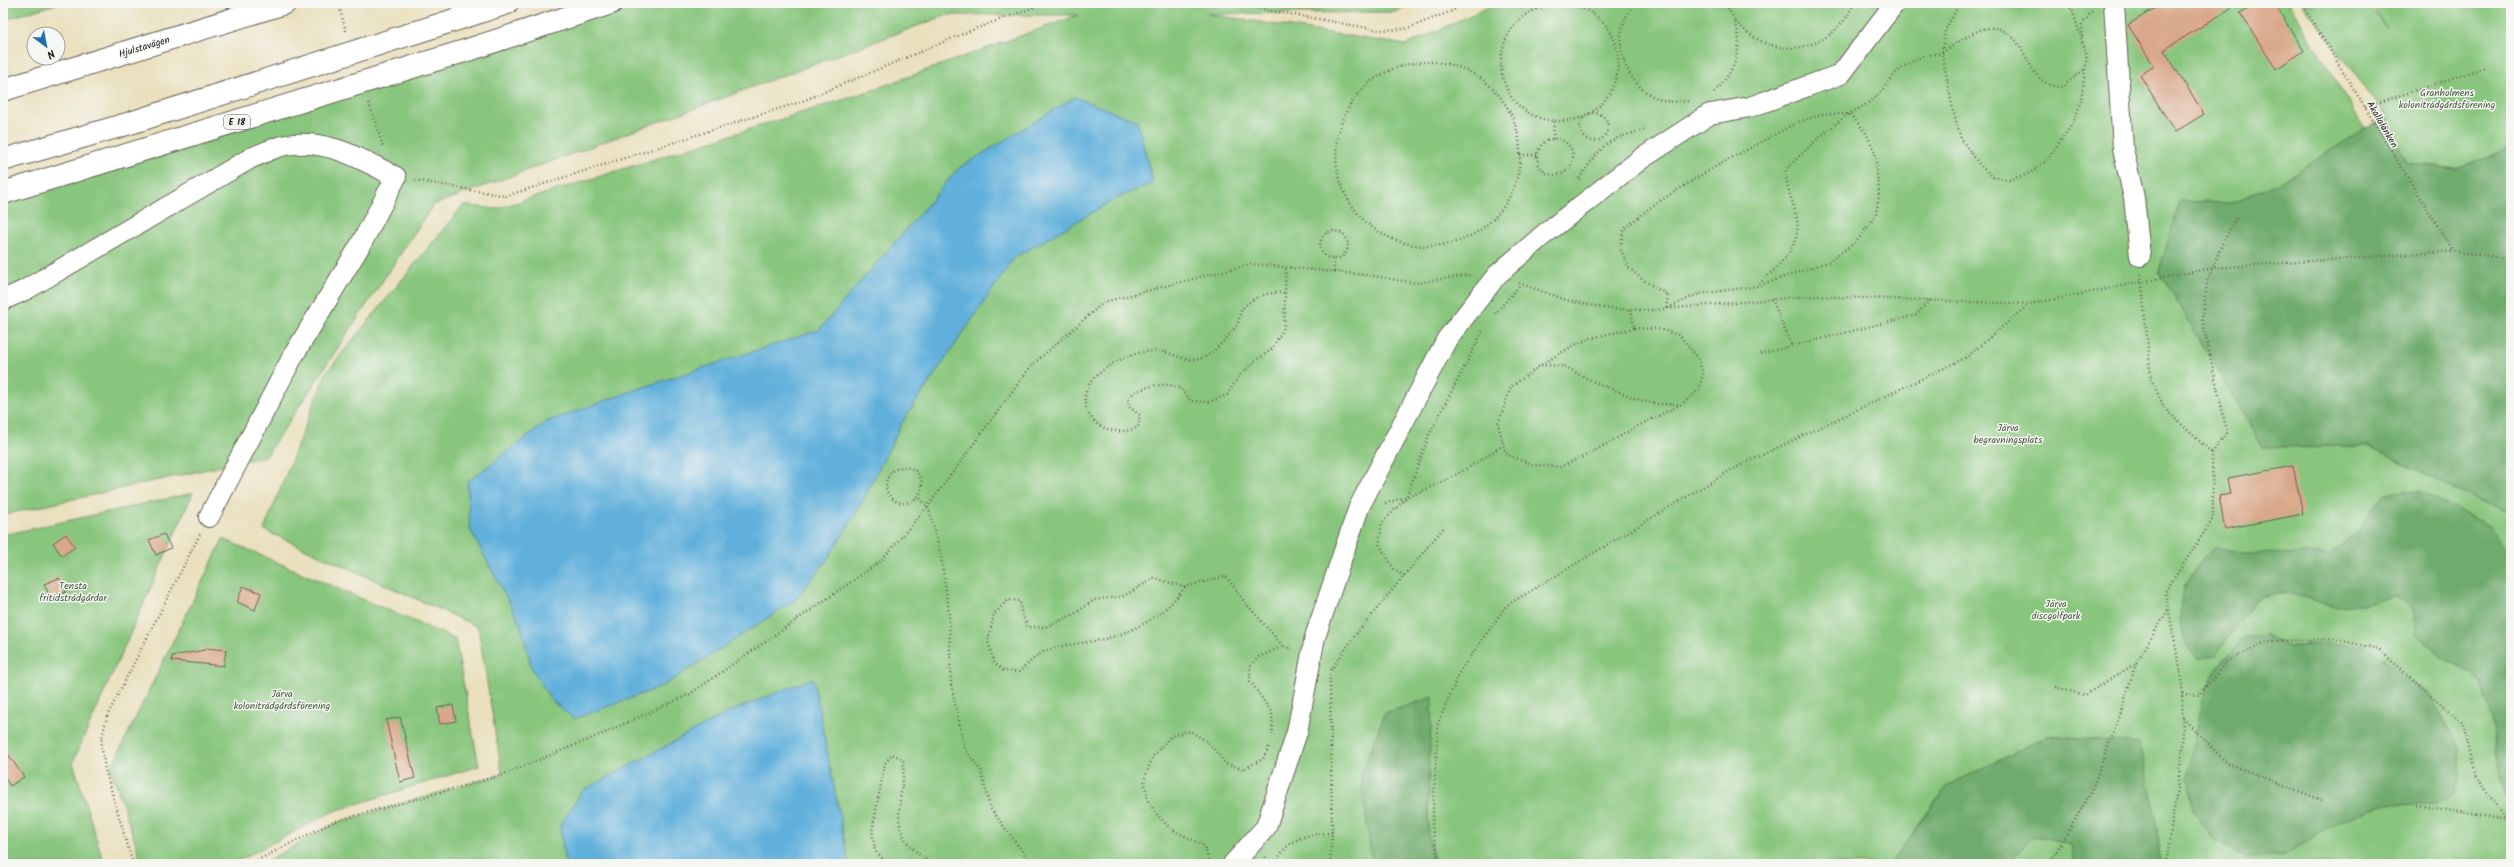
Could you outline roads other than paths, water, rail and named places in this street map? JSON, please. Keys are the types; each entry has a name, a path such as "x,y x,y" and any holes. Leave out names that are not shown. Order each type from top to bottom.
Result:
{"main road":[{"name":"Hjulstavägen","path":"3,90 285,3"},
{"path":"3,160 127,124 507,3"},
{"name":"E 18","path":"3,193 471,49 611,3"}],"street":[{"path":"1234,864 1266,827 1298,732 1315,637 1364,497 1447,339 1497,275 1542,236 1641,159 1710,114 1750,107 1841,74 1895,3"},
{"path":"2115,4 2123,149 2134,198 2140,256"},
{"path":"3,300 25,290 251,158 284,145 314,142 351,154 396,177 361,244 293,356 209,517"}],"water":[{"path":"1075,97 1137,121 1153,183 1117,198 1014,258 903,421 857,512 826,561 794,601 663,686 574,719 551,700 532,669 520,623 470,529 467,482 548,421 638,389 819,330 959,168"},
{"path":"813,678 849,864 565,864 560,826 582,791 729,712"}],"park label":[{"name":"Granholmens koloniträdgårdsförening","path":"2447,98"},
{"name":"Järva begravningsplats","path":"2008,432"},
{"name":"Tensta fritidsträdgårdar","path":"73,590"},
{"name":"Järva discgolfpark","path":"2056,608"},
{"name":"Järva koloniträdgårdsförening","path":"282,698"}]}
